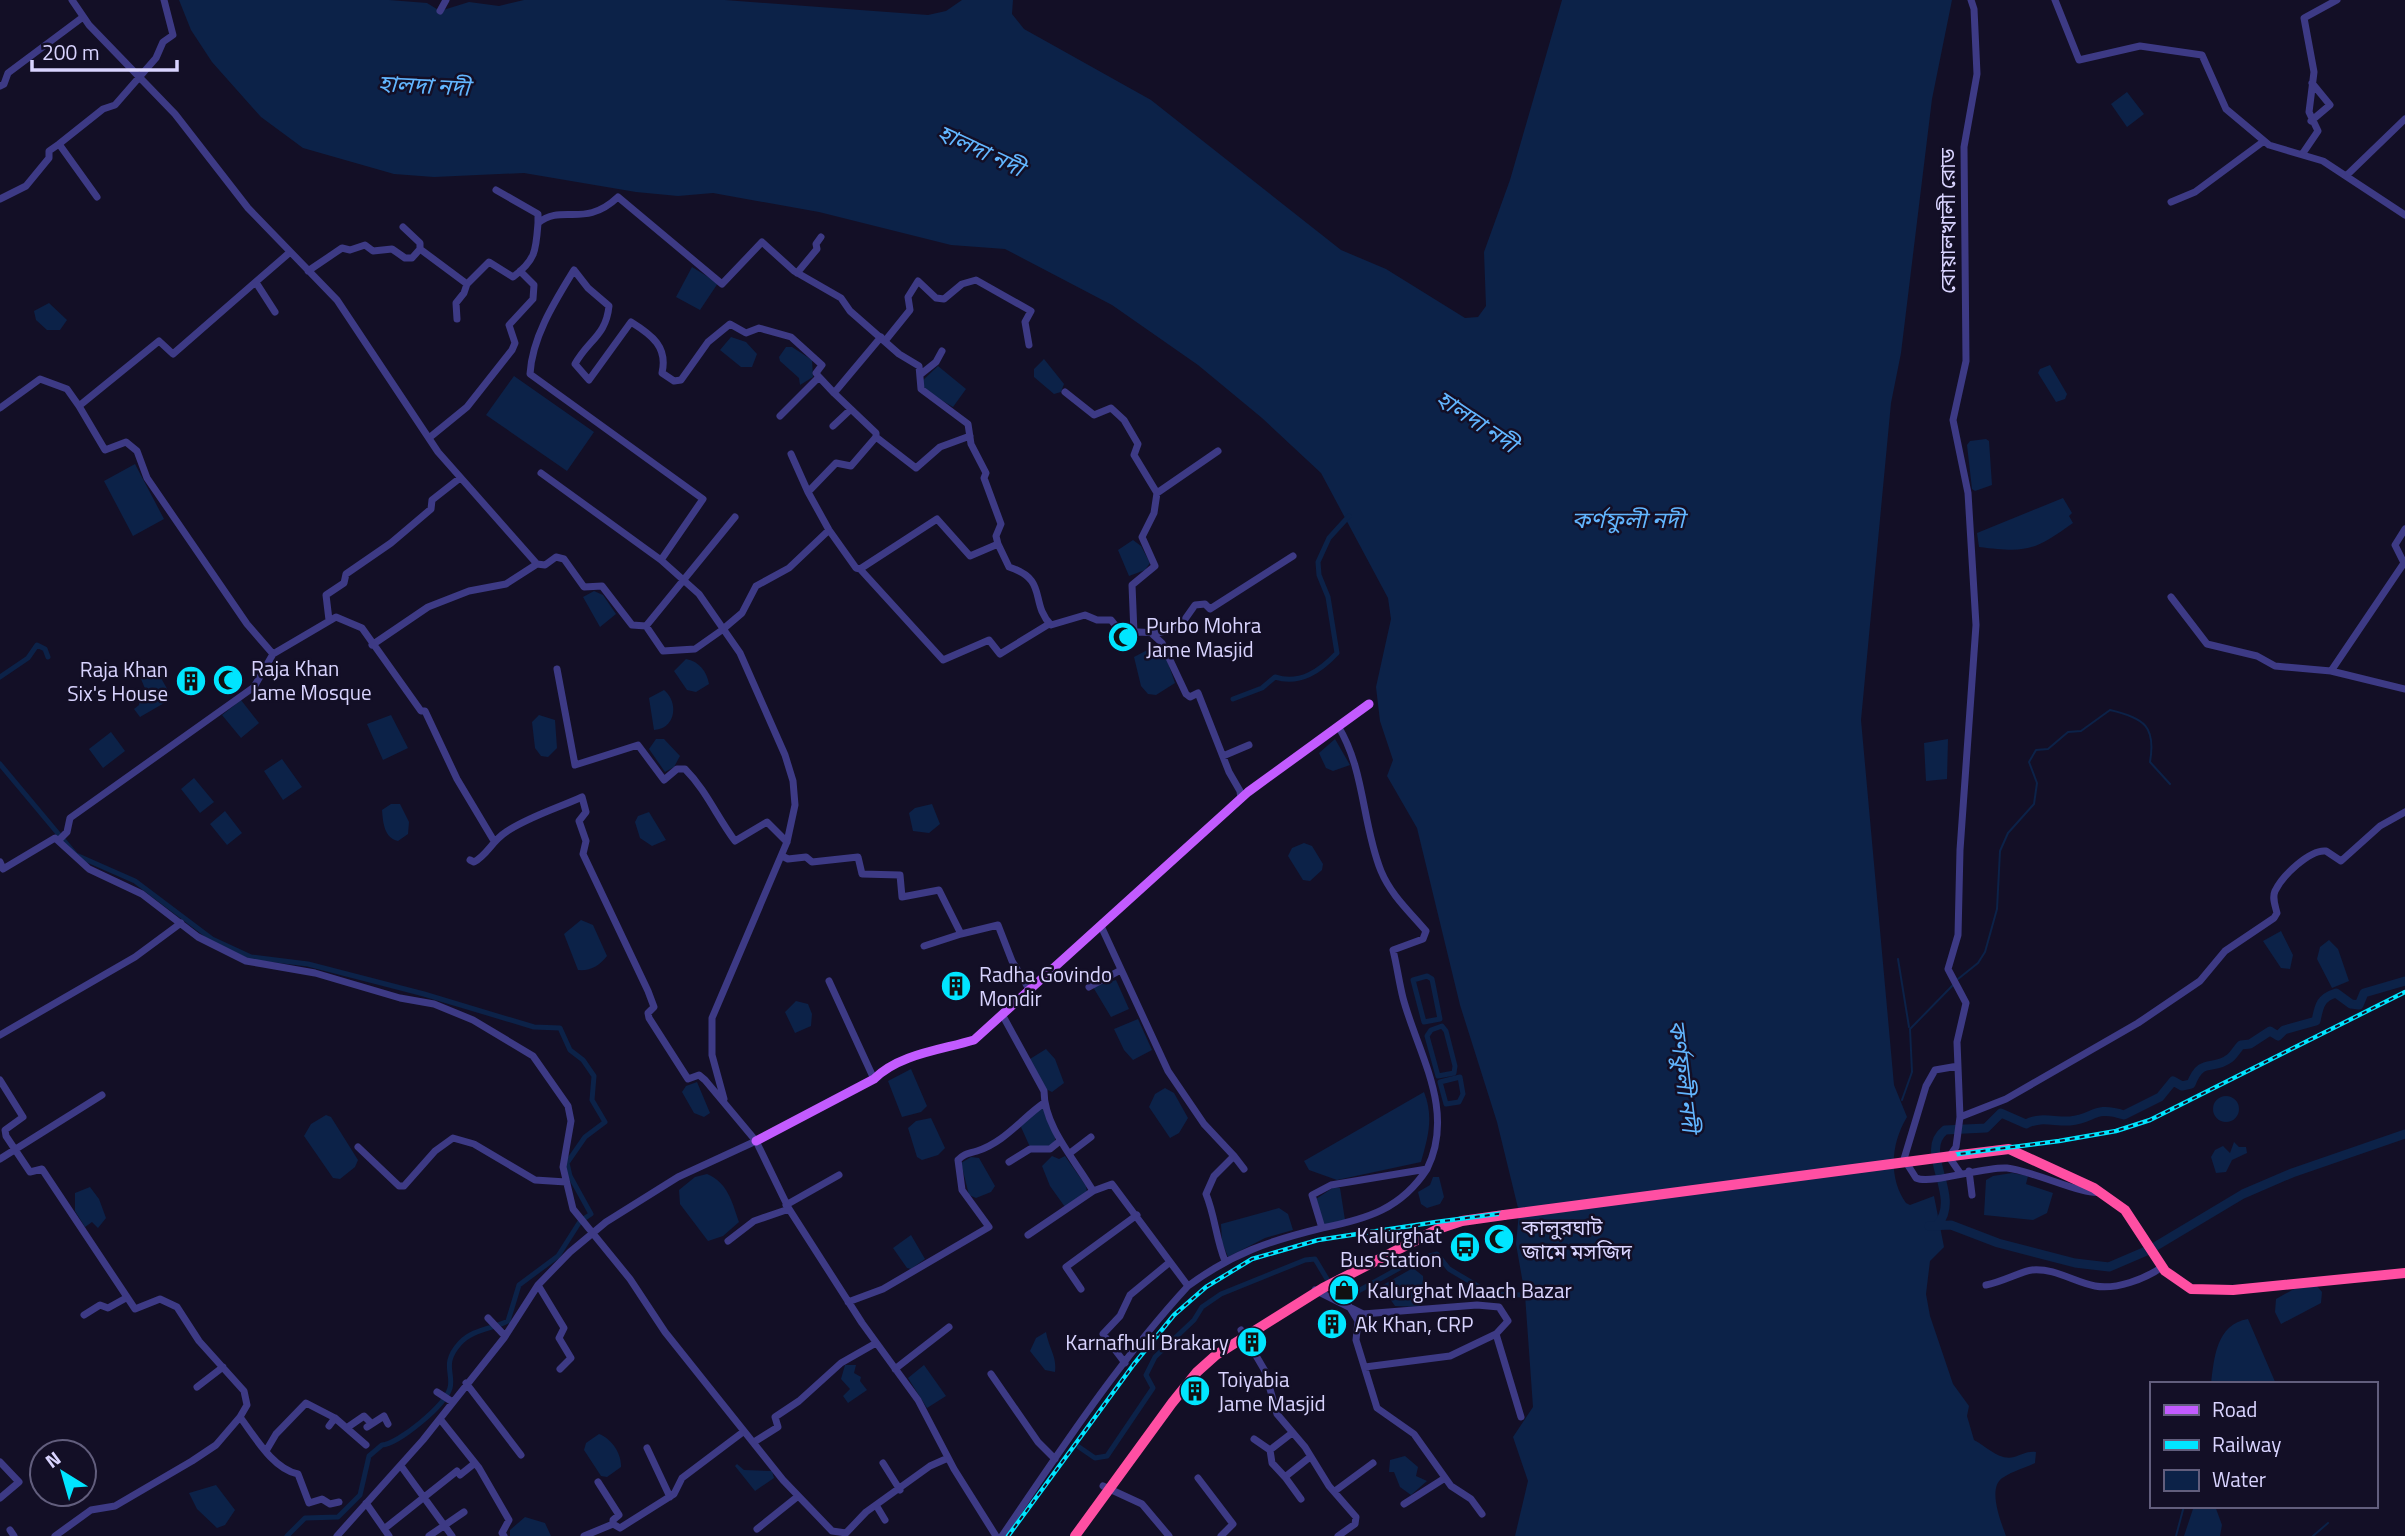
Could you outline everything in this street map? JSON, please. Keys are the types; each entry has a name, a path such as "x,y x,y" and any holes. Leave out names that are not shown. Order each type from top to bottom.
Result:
{"highway":[{"path":"1067,1536 1197,1372 1243,1333 1322,1288 1438,1228 1504,1215 2009,1149 2102,1192 2130,1214 2160,1264 2185,1286 2209,1291 2405,1272"},
{"path":"1075,1536 1105,1488"}],"main road":[{"path":"756,1141 914,1055 924,1056 974,1040 1241,799 1368,704"}],"street":[{"path":"72,0 83,17 175,114 247,208 337,300 429,438 460,478 537,564"},
{"path":"0,200 26,186 49,158 49,151 103,109 114,104 156,58 163,42 173,35 164,0"},
{"path":"440,11 446,0"},
{"name":"বোয়ালখালী রোড","path":"1958,1066 1958,1035 1966,1003 1950,978 1948,962 1958,935 1960,850 1976,625 1968,494 1953,427 1966,361 1964,147 1977,74 1974,9 1971,0"},
{"path":"2055,0 2079,60 2140,46 2202,55 2226,109 2269,145 2303,153 2346,176 2405,215"},
{"path":"2303,153 2318,131 2311,121 2314,72 2304,18 2337,0"},
{"path":"0,86 4,84 8,73 83,17"},
{"path":"2311,121 2330,105 2312,83"},
{"path":"2346,176 2405,119"},
{"path":"2171,202 2195,192 2264,141"},
{"path":"59,144 97,197"},
{"path":"457,318 456,303 467,284 489,262 513,277 536,253 538,214 496,190"},
{"path":"538,223 549,215 579,216 602,211 618,197 722,284 762,242 797,273 841,298 850,311 919,366 921,374 918,383 921,389 968,424 976,456 986,473 984,478 1002,524 996,536 998,544 1009,567 1031,577 1049,624"},
{"path":"403,227 420,243 420,248 467,284"},
{"path":"797,273 817,249 816,244 821,236"},
{"path":"308,271 342,248 350,250 365,245 373,251 392,249 405,258 412,258 420,248"},
{"path":"79,406 159,341 173,354 257,284 289,253"},
{"path":"661,559 704,499 530,374 531,354 555,302 574,270 588,288 609,306 605,328 584,348 575,364 589,380 631,322 657,341 665,358 662,373 674,381 681,380 708,342 730,324 746,333 759,328 798,341 822,365 816,373 819,377 876,433 876,437 917,468 940,447 970,436"},
{"path":"429,438 467,407 512,350 515,343 509,325 533,299 534,285 520,271"},
{"path":"834,393 911,310 908,297 918,281 936,298 944,299 962,284 979,281 1031,311 1025,332 1029,345"},
{"path":"257,284 275,312"},
{"path":"921,374 936,362 942,351"},
{"path":"780,416 819,377"},
{"path":"0,408 40,379 68,389 104,450 126,442 136,451 147,478 247,624 273,654"},
{"path":"1065,392 1094,415 1111,408 1124,419 1139,444 1134,455 1157,493 1154,513 1142,537 1155,566 1132,586 1134,633"},
{"path":"833,426 850,410"},
{"path":"808,492 836,463 851,466 876,437"},
{"path":"1157,493 1218,451"},
{"path":"791,454 798,476 829,530 860,569 943,660 989,640 1000,654 1049,624 1085,615 1097,620 1108,619 1120,631 1134,633 1176,627 1195,604 1205,604 1210,609 1217,606 1293,556"},
{"path":"541,473 686,579 740,653 793,781 795,805 787,842 712,1018 712,1055 724,1099"},
{"path":"330,620 326,595 344,583 346,574 391,543 431,509 432,500 460,478"},
{"path":"646,626 735,517"},
{"path":"860,569 934,519 940,520 970,556 998,544"},
{"path":"2330,671 2404,564 2395,545 2405,529"},
{"path":"646,626 659,647 668,652 695,649 722,630 741,612 756,586 789,568 829,530"},
{"path":"372,645 428,607 469,591 506,584 537,564 545,565 556,557 564,559 584,587 602,586 632,625 646,626"},
{"path":"2171,597 2207,644 2257,656 2275,666 2330,671 2405,689"},
{"path":"59,840 67,832 70,818 254,687 273,654 337,617 362,628 421,711 425,711 457,779 494,841"},
{"path":"1150,632 1162,643 1186,694 1190,697 1198,693 1241,799"},
{"path":"557,669 575,765 638,745 664,780 677,769 685,769 703,788 713,811 735,841 767,822 787,842"},
{"path":"1002,1536 1125,1363 1188,1286 1225,1261 1271,1240 1388,1208 1413,1191 1427,1169 1437,1136 1439,1110 1403,996 1393,950 1423,939 1426,931 1396,900 1382,873 1355,765 1338,726"},
{"path":"1223,756 1249,745"},
{"path":"470,860 474,862 488,854 494,841 515,827 582,797 586,812 579,821 586,841 583,854 648,991 654,1007 648,1013 649,1018 688,1079 699,1075 724,1099 756,1141 788,1207 848,1302 918,1400 948,1458 996,1536"},
{"path":"1960,1120 2006,1099 2152,1014 2204,977 2225,951 2274,918 2277,913 2274,899 2278,886 2312,853 2326,851 2341,861 2396,814 2405,813"},
{"path":"1,866 55,838 89,869 135,891 198,937 246,961 315,973 400,998 434,1004 473,1020 533,1056 568,1106 571,1121 563,1167 569,1203 630,1279 665,1332 743,1432 797,1497 842,1535 862,1514 900,1490 930,1466 948,1458"},
{"path":"782,856 788,859 806,857 812,862 858,857 862,874 900,875 902,897 939,890 961,934"},
{"path":"0,1035 135,957 181,923"},
{"path":"924,946 998,925 1013,964 1029,989"},
{"path":"1101,926 1119,971 1173,1079 1203,1124 1244,1169"},
{"path":"1089,988 1119,971"},
{"path":"829,981 874,1079"},
{"path":"1003,1016 1044,1091 1044,1102 1060,1141 1093,1191"},
{"path":"1972,1195 1965,1172 1949,1158 1958,1137 1960,1120 1958,1066 1938,1069 1932,1074 1904,1159 1916,1178 1935,1178 1965,1172 2000,1167 2019,1169 2091,1194 2102,1192"},
{"path":"0,1080 23,1116 5,1130 15,1148 30,1172 43,1169 126,1298 138,1310 160,1299 177,1307 198,1341 247,1397 246,1410 216,1445 115,1506 91,1510 55,1536"},
{"path":"0,1158 102,1095"},
{"path":"848,1302 883,1289 989,1227 962,1190 958,1160 964,1154 977,1151 1018,1128 1027,1115 1044,1102"},
{"path":"1070,1153 1091,1137"},
{"path":"358,1147 399,1186 404,1186 435,1151 453,1138 474,1144 535,1180 566,1182"},
{"path":"337,1536 440,1419 445,1397 466,1383 506,1336 538,1285 592,1233 678,1177 756,1141"},
{"path":"1009,1162 1030,1149 1049,1149 1060,1141"},
{"path":"1225,1261 1219,1249 1215,1214 1206,1194 1214,1176 1234,1156"},
{"path":"1322,1228 1312,1195 1331,1185 1427,1169"},
{"path":"728,1241 754,1222 788,1207 839,1175"},
{"path":"1028,1235 1093,1191 1112,1184 1188,1286"},
{"path":"1081,1289 1066,1267 1137,1215"},
{"path":"1125,1363 1103,1334 1120,1316 1130,1295 1170,1262"},
{"path":"1986,1285 2005,1282 2034,1270 2053,1272 2104,1287 2147,1277 2160,1264"},
{"path":"538,1285 564,1328 559,1338 571,1358 559,1369"},
{"path":"1322,1288 1363,1314 1477,1305 1499,1307 1508,1321 1496,1334 1450,1356 1365,1367"},
{"path":"84,1315 100,1305 108,1308 126,1298"},
{"path":"1349,1306 1358,1321 1356,1340 1377,1408 1414,1434 1455,1490 1471,1499 1482,1514"},
{"path":"492,1323 506,1336"},
{"path":"895,1369 949,1327"},
{"path":"1243,1333 1265,1371 1271,1402 1357,1521 1339,1536"},
{"path":"1496,1334 1521,1417"},
{"path":"754,1442 778,1427 775,1417 799,1401 814,1384 876,1343"},
{"path":"197,1387 223,1367"},
{"path":"990,1374 1038,1442 1055,1459"},
{"path":"466,1383 521,1455"},
{"path":"266,1451 276,1434 306,1404 335,1418 366,1445"},
{"path":"348,1427 364,1416 369,1425 384,1416 388,1424"},
{"path":"240,1418 286,1471 298,1474 309,1503 322,1499 330,1504 339,1502"},
{"path":"329,1426 335,1418"},
{"path":"440,1419 475,1464 509,1520 504,1536"},
{"path":"613,1524 620,1528 670,1497 682,1478 743,1432"},
{"path":"1270,1450 1292,1433"},
{"path":"1254,1439 1270,1450 1272,1463 1301,1499"},
{"path":"647,1448 670,1497"},
{"path":"1284,1477 1310,1457"},
{"path":"0,1462 19,1482 0,1498"},
{"path":"883,1463 900,1490"},
{"path":"1335,1492 1373,1463"},
{"path":"366,1503 387,1533 424,1497 457,1471 460,1475 475,1464"},
{"path":"401,1466 452,1536"},
{"path":"1198,1478 1232,1522 1221,1536"},
{"path":"1404,1504 1445,1478"},
{"path":"598,1482 619,1515 612,1520 613,1524"},
{"path":"1105,1488 1142,1504 1169,1536"},
{"path":"757,1529 797,1497"},
{"path":"876,1505 885,1520"},
{"path":"429,1536 464,1512"},
{"path":"583,1536 613,1524"}],"water":[{"name":"কর্ণফুলী নদী","path":"179,0 389,0 427,3 440,11 469,2 499,6 524,0 725,0 928,15 946,11 962,0 1013,0 1012,14 1024,29 1151,100 1341,250 1386,269 1465,318 1478,317 1486,306 1484,252 1510,180 1562,0 1952,0 1932,99 1901,353 1891,403 1861,720 1894,1085 1907,1117 1895,1149 1894,1172 1896,1183 1906,1203 1910,1205 1934,1196 1944,1247 1930,1261 1926,1294 1930,1316 1953,1384 1969,1406 1967,1416 1974,1440 2008,1458 2036,1452 2035,1463 2004,1477 1996,1488 1996,1505 2006,1536 1515,1536 1528,1481 1513,1437 1533,1407 1525,1295 1516,1244 1519,1212 1497,1122 1460,1005 1417,828 1387,776 1393,760 1380,721 1376,687 1391,619 1388,598 1321,473 1262,418 1198,365 1112,305 1005,249 951,245 819,212 713,193 678,196 636,192 524,173 434,177 394,174 303,148 261,117 212,62 191,30"},
{"path":"2127,92 2144,114 2127,127 2111,104"},
{"path":"692,267 718,283 700,310 676,297"},
{"path":"49,303 67,320 60,330 47,330 36,320 34,311"},
{"path":"731,337 746,342 757,354 752,367 741,367 720,350"},
{"path":"786,347 792,347 812,360 813,377 800,385 799,378 780,361 779,357"},
{"path":"1044,359 1064,384 1061,392 1054,394 1034,377 1034,369"},
{"path":"2050,365 2067,394 2065,399 2056,402 2038,373 2040,369"},
{"path":"938,366 966,389 953,407 927,392 921,382"},
{"path":"514,376 594,432 567,471 486,415"},
{"path":"1970,441 1989,441 1992,485 1975,491 1972,489 1967,445"},
{"path":"135,464 164,519 133,536 104,481"},
{"path":"2063,498 2072,513 2069,516 2073,523 2049,539 2029,548 2008,550 1979,547 1977,533"},
{"path":"1133,540 1141,546 1150,563 1145,570 1129,576 1118,550"},
{"path":"594,591 603,595 616,614 600,627 583,597"},
{"path":"1155,646 1167,660 1175,683 1156,695 1148,694 1141,686 1134,657"},
{"path":"686,659 698,665 708,680 709,684 696,692 687,690 674,671"},
{"path":"152,671 157,671 170,694 166,702 140,717 134,709 139,705 140,696 146,691 141,679"},
{"path":"664,690 672,701 673,714 667,725 654,730 649,698"},
{"path":"241,700 259,723 241,738 222,715"},
{"path":"391,715 408,748 383,760 367,724"},
{"path":"539,715 555,720 557,748 548,757 541,756 535,748 532,722"},
{"path":"111,732 125,751 103,768 89,749"},
{"path":"656,739 664,739 680,756 674,767 665,772 649,749"},
{"path":"1335,739 1350,765 1333,771 1326,768 1319,753"},
{"path":"1948,739 1947,779 1926,781 1924,743"},
{"path":"282,759 302,787 283,800 264,771"},
{"path":"194,778 214,802 200,813 181,789"},
{"path":"391,804 400,804 409,822 408,834 398,841 390,837 384,824 382,810"},
{"path":"932,804 940,824 929,833 913,831 909,813 915,808"},
{"path":"225,811 242,833 227,845 210,824"},
{"path":"649,812 666,840 652,846 640,838 635,822 638,816"},
{"path":"1304,843 1312,846 1323,864 1322,870 1310,881 1303,880 1288,856 1292,848"},
{"path":"581,920 593,925 607,956 601,963 587,970 578,970 564,934"},
{"path":"2281,931 2293,955 2290,969 2281,968 2263,941"},
{"path":"2329,940 2338,949 2349,981 2332,988 2317,959 2320,947"},
{"path":"1116,980 1129,1009 1111,1017 1093,987"},
{"path":"796,1001 808,1004 812,1014 811,1026 795,1033 785,1012"},
{"path":"1138,1019 1152,1050 1133,1060 1124,1050 1114,1029"},
{"path":"1046,1049 1055,1059 1064,1083 1052,1092 1046,1089 1030,1059"},
{"path":"911,1069 927,1106 921,1112 902,1117 888,1081"},
{"path":"697,1082 710,1113 704,1117 694,1113 682,1092 686,1086"},
{"path":"1165,1088 1174,1093 1188,1118 1179,1133 1170,1138 1149,1107 1155,1094"},
{"path":"1424,1092 1429,1119 1421,1162 1337,1180 1309,1170 1304,1161"},
{"path":"2226,1096 2235,1100 2239,1109 2235,1118 2226,1122 2217,1118 2213,1109 2217,1100"},
{"path":"1042,1107 1055,1134 1055,1144 1049,1147 1030,1147 1021,1127 1023,1121"},
{"path":"326,1115 331,1117 358,1160 355,1167 340,1179 333,1178 304,1136 311,1124"},
{"path":"931,1118 945,1148 938,1155 922,1160 917,1157 908,1128 916,1121"},
{"path":"2234,1142 2239,1147 2246,1147 2247,1153 2232,1160 2226,1172 2216,1173 2211,1157 2215,1150 2223,1146 2230,1153"},
{"path":"1052,1156 1059,1159 1065,1156 1086,1186 1087,1192 1065,1207 1050,1186 1042,1166"},
{"path":"971,1157 979,1158 995,1186 991,1192 976,1198 969,1195 961,1163"},
{"path":"2012,1173 2028,1176 2026,1184 2053,1193 2047,1213 2033,1220 1984,1215 1986,1180"},
{"path":"707,1174 725,1188 739,1222 723,1236 708,1241 680,1204 679,1190 695,1177"},
{"path":"1433,1177 1439,1177 1444,1197 1440,1204 1427,1208 1421,1204 1418,1192 1430,1185"},
{"path":"90,1187 99,1199 106,1218 98,1228 92,1222 85,1227 75,1211 75,1193"},
{"path":"1334,1187 1340,1188 1345,1220 1324,1225 1316,1199"},
{"path":"1279,1208 1288,1214 1293,1230 1265,1238 1228,1257 1222,1242 1221,1224"},
{"path":"911,1235 925,1259 911,1269 907,1268 893,1248"},
{"path":"1413,1268 1423,1276 1424,1294 1419,1307 1395,1306 1381,1286"},
{"path":"2317,1286 2322,1292 2321,1303 2281,1324 2275,1312 2276,1299 2294,1289"},
{"path":"2248,1319 2275,1382 2211,1382 2219,1344 2223,1335 2237,1322"},
{"path":"1046,1332 1055,1361 1055,1372 1045,1370 1030,1351 1036,1338"},
{"path":"845,1365 856,1365 854,1373 861,1377 860,1381 867,1390 848,1403 843,1396 850,1389 841,1379"},
{"path":"924,1365 946,1396 927,1408 908,1378"},
{"path":"599,1434 611,1443 621,1462 621,1467 607,1477 601,1476 584,1450 586,1443"},
{"path":"1405,1456 1418,1467 1416,1476 1427,1481 1411,1495 1400,1487 1394,1472 1389,1472 1390,1460"},
{"path":"737,1464 744,1470 772,1471 774,1478 755,1491 735,1466"},
{"path":"216,1485 235,1510 225,1525 217,1528 197,1509 189,1493"},
{"path":"2193,1508 2216,1508 2222,1525 2220,1536 2184,1536"},
{"path":"525,1517 545,1523 551,1536 510,1536 510,1530"}],"waterway":[{"path":"1233,699 1262,688 1275,677 1293,679 1309,675 1337,653 1328,597 1319,575 1318,562 1329,538 1349,516"},
{"path":"0,677 28,658 37,645 45,649 48,657"},
{"path":"1958,979 1978,963 1985,952 1997,909 2000,851 2008,833 2034,804 2037,783 2029,762 2036,750 2048,749 2068,732 2081,731 2110,710 2132,717 2145,726 2151,740 2150,762 2170,784"},
{"path":"0,764 76,855 135,881 212,939 251,957 308,964 424,994 534,1027 560,1028 570,1050 583,1060 594,1076 592,1100 605,1122 585,1137 567,1163 570,1176 591,1214 585,1218"},
{"path":"1898,959 1909,1027"},
{"path":"1427,976 1432,979 1440,1019 1424,1022 1413,980 1427,976"},
{"path":"1938,1224 1944,1213 1945,1200 1935,1150 1938,1139 1945,1130 1986,1128 2001,1113 2026,1124 2042,1120 2078,1120 2106,1111 2124,1115 2160,1097 2173,1081 2182,1086 2191,1084 2199,1070 2224,1062 2241,1045 2250,1044 2270,1031 2278,1036 2284,1030 2316,1021 2321,1003 2331,995 2336,993 2351,1004 2359,1005 2364,993 2405,981"},
{"path":"1902,1100 1912,1072 1910,1029 1954,984"},
{"path":"1442,1026 1446,1031 1455,1066 1454,1073 1438,1076 1427,1036 1431,1030 1442,1026"},
{"path":"1460,1077 1463,1094 1459,1102 1446,1104 1440,1082 1460,1077"},
{"path":"1929,1226 1951,1225 1998,1243 2075,1263 2109,1267 2151,1249 2243,1194 2292,1173 2405,1134"},
{"path":"287,1536 305,1518 338,1517 360,1495 369,1456 431,1414 446,1396 451,1383 450,1363 454,1350 465,1338 508,1321 519,1285 558,1256 579,1223"},
{"path":"1332,1289 1342,1300 1414,1260 1437,1254 1449,1269 1491,1294 1525,1295"},
{"path":"1079,1447 1095,1458 1107,1456 1153,1388 1146,1375 1155,1357 1194,1320 1202,1307 1221,1294 1305,1260 1315,1259 1327,1279"},
{"path":"2176,1536 2183,1508"},
{"path":"2313,1536 2328,1523"}],"railway":[{"path":"1008,1536 1134,1364 1174,1315 1206,1287 1252,1259 1318,1240 1436,1222 2059,1141 2116,1131 2150,1120 2405,992"}],"place":[{"name":"Purbo Mohra Jame Masjid","path":"1123,637"},
{"name":"Raja Khan Jame Mosque","path":"228,680"},
{"name":"Raja Khan Six's House","path":"191,681"},
{"name":"Radha Govindo Mondir","path":"956,986"},
{"name":"কালুরঘাট জামে মসজিদ","path":"1499,1239"},
{"name":"Kalurghat Bus Station","path":"1465,1247"},
{"name":"Kalurghat Maach Bazar","path":"1344,1290"},
{"name":"Ak Khan, CRP","path":"1332,1324"},
{"name":"Karnafhuli Brakary","path":"1252,1342"},
{"name":"Toiyabia Jame Masjid","path":"1195,1391"}],"water label":[{"name":"হালদা নদী","path":"424,85"},
{"name":"হালদা নদী","path":"981,150"},
{"name":"হালদা নদী","path":"1477,421"}]}
